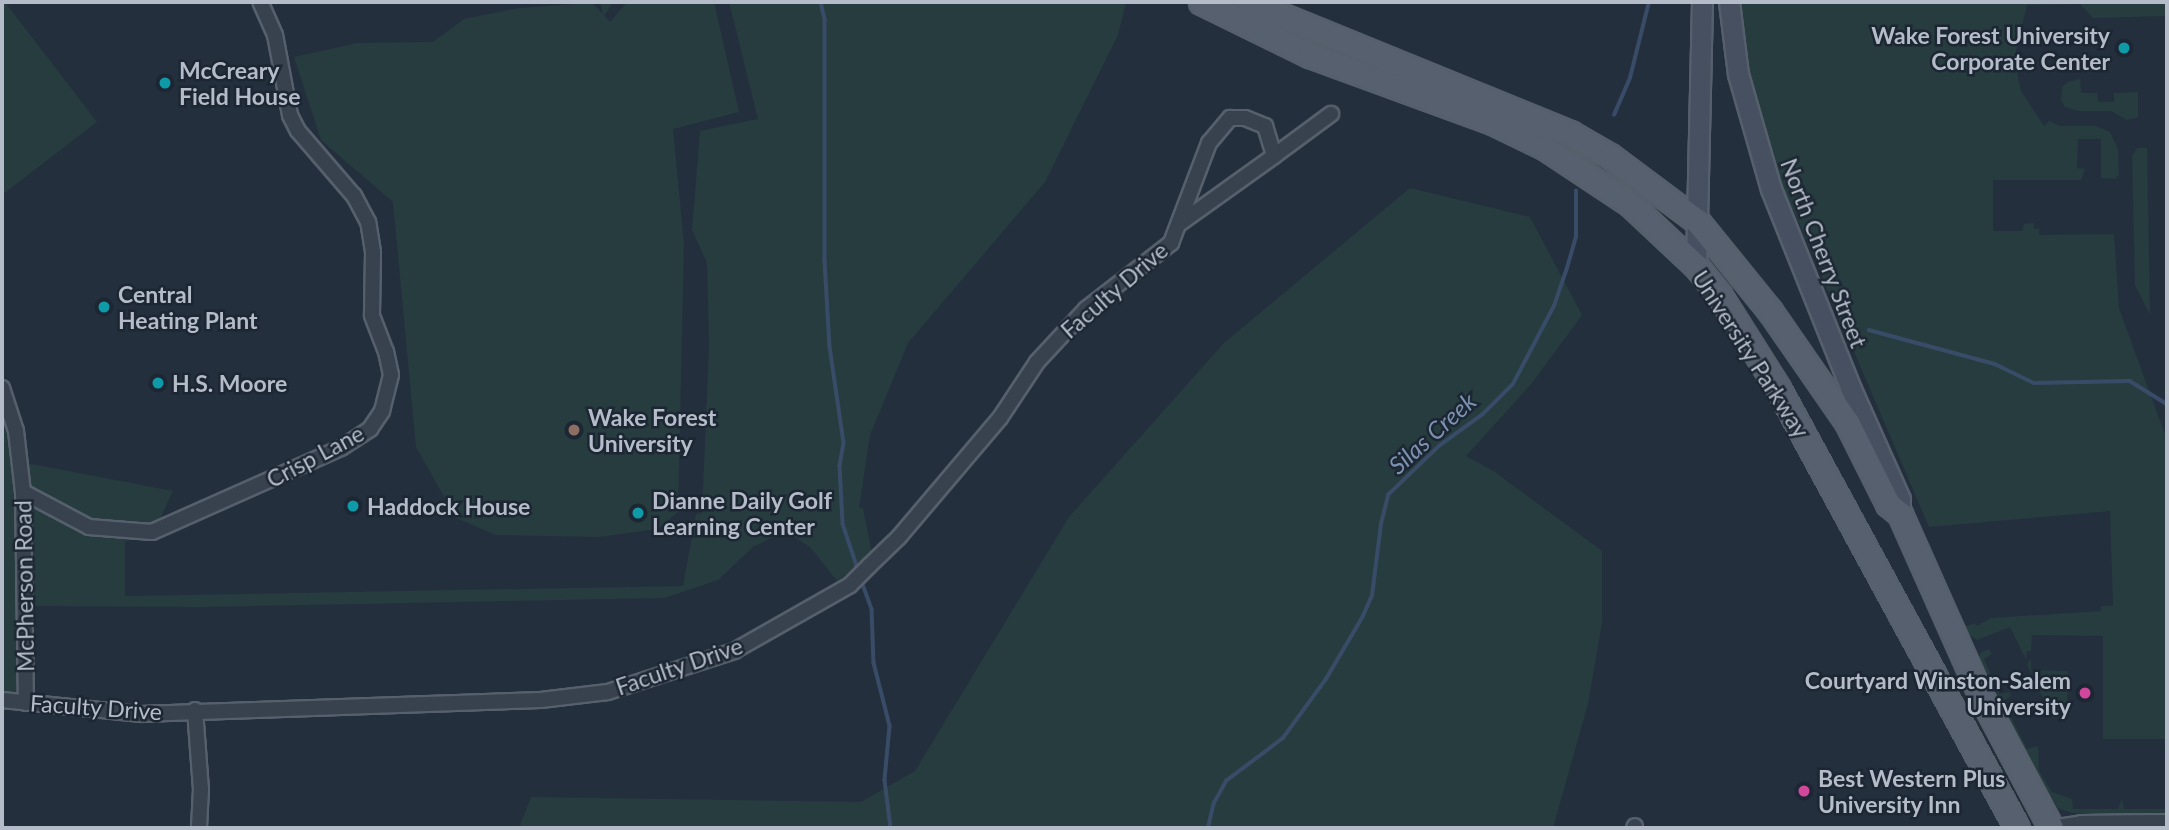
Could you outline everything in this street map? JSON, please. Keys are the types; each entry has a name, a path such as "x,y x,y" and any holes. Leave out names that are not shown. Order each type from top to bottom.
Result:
{"main road":[{"name":"University Parkway","path":"1201,2 1309,55 1492,122 1545,147 1630,204 1696,266 1720,296 1778,388 2017,828"},
{"name":"University Parkway","path":"1249,2 1570,133 1610,156 1697,221 1770,311 1816,374 1859,443 1888,504 1900,514 1982,698 2051,828"},
{"path":"1696,266 1702,2"},
{"name":"North Cherry Street","path":"1729,2 1738,74 1767,177 1851,389 1900,499 1900,514"}],"street":[{"name":"Crisp Lane","path":"23,492 89,527 152,532 341,448 370,429 382,411 391,375 372,314 373,252 368,222 354,195 298,131 290,115 275,35 260,2"},
{"path":"1273,156 1331,114"},
{"name":"Faculty Drive","path":"2,701 141,713 541,700 608,692 734,652 850,585 899,537 1000,418 1038,362 1086,309 1171,243 1209,143 1230,118 1245,118 1265,126 1273,156 1179,224"},
{"name":"McPherson Road","path":"2,388 16,431 23,492 26,703"},
{"path":"195,710 201,789 199,828"},
{"path":"2051,828 2081,823 2167,822"}],"green space":[{"path":"2,2 5,2 97,122 2,195"},
{"path":"600,2 613,2 604,16 610,22 627,2 714,2 739,112 673,129 684,244 678,512 658,529 599,537 496,535 456,518 416,447 393,202 321,140 294,57 357,43 433,42 464,19 519,8 592,3 603,14"},
{"path":"729,2 1126,2 1118,35 1045,182 908,343 870,435 859,508 863,508 872,555 837,581 810,547 785,531 753,547 718,580 664,598 199,607 34,606 26,703 2,700 2,420 15,461 173,491 160,519 125,542 125,596 683,586 696,514 702,513 709,346 707,263 692,230 700,131 758,119"},
{"path":"1736,2 2167,2 2167,16 2093,18 2080,4 2027,5 2014,59 2021,91 2044,126 2049,121 2060,126 2096,126 2110,132 2118,149 2119,175 2115,179 2101,178 2101,139 2078,139 2077,168 2085,169 2081,180 1993,180 1993,231 2022,231 2024,224 2034,223 2034,229 2039,228 2039,235 2114,234 2119,308 2167,440 2167,739 2103,739 2103,636 2032,635 2031,651 2027,651 2026,660 2010,627 1977,640 1966,633 1958,612 1966,626 1975,623 1977,626 1991,618 2101,611 2101,606 2113,606 2110,511 1929,527 1793,209 1789,210 1781,189 1746,76"},
{"path":"2080,79 2081,93 2097,93 2098,102 2114,102 2114,93 2138,92 2138,117 2127,120 2111,111 2078,111 2065,107 2061,100 2062,87 2068,82"},
{"path":"2137,148 2147,148 2150,315 2135,285 2132,156"},
{"path":"1410,188 1530,217 1582,315 1532,383 1466,456 1495,472 1602,551 1602,623 1588,704 1553,828 519,828 531,797 861,802 915,771 1069,517 1224,343"},
{"path":"1989,649 1992,654 1984,659 2000,694 2010,692 2011,696 2003,701 2027,749 2038,746 2039,771 2052,792 2072,799 2073,809 2118,809 2122,799 2124,809 2167,809 2167,813 2072,813 2058,808 2026,756 1978,660 1980,653"},
{"path":"2031,659 2031,670 2068,671 2067,716 2052,718 2027,664"}],"waterway":[{"path":"821,2 825,20 825,261 830,347 844,443 840,466 843,524 859,572"},
{"name":"Silas Creek","path":"1614,115 1630,78 1649,2"},
{"name":"Silas Creek","path":"1208,828 1214,803 1226,781 1283,738 1326,679 1362,618 1372,596 1381,524 1388,495 1439,446 1483,414 1513,384 1554,306 1567,268 1576,237 1576,191"},
{"path":"1869,330 1995,364 2034,383 2130,381 2167,404"},
{"path":"861,579 872,609 874,663 890,726 885,780 891,828"}],"place":[{"name":"Wake Forest University Corporate Center","path":"2124,48"},
{"name":"McCreary Field House","path":"165,83"},
{"name":"Central Heating Plant","path":"104,307"},
{"name":"H.S. Moore","path":"158,383"},
{"name":"Wake Forest University","path":"574,430"},
{"name":"Haddock House","path":"353,506"},
{"name":"Dianne Daily Golf Learning Center","path":"638,513"},
{"name":"Courtyard Winston-Salem University","path":"2085,693"},
{"name":"Best Western Plus University Inn","path":"1804,791"}]}
